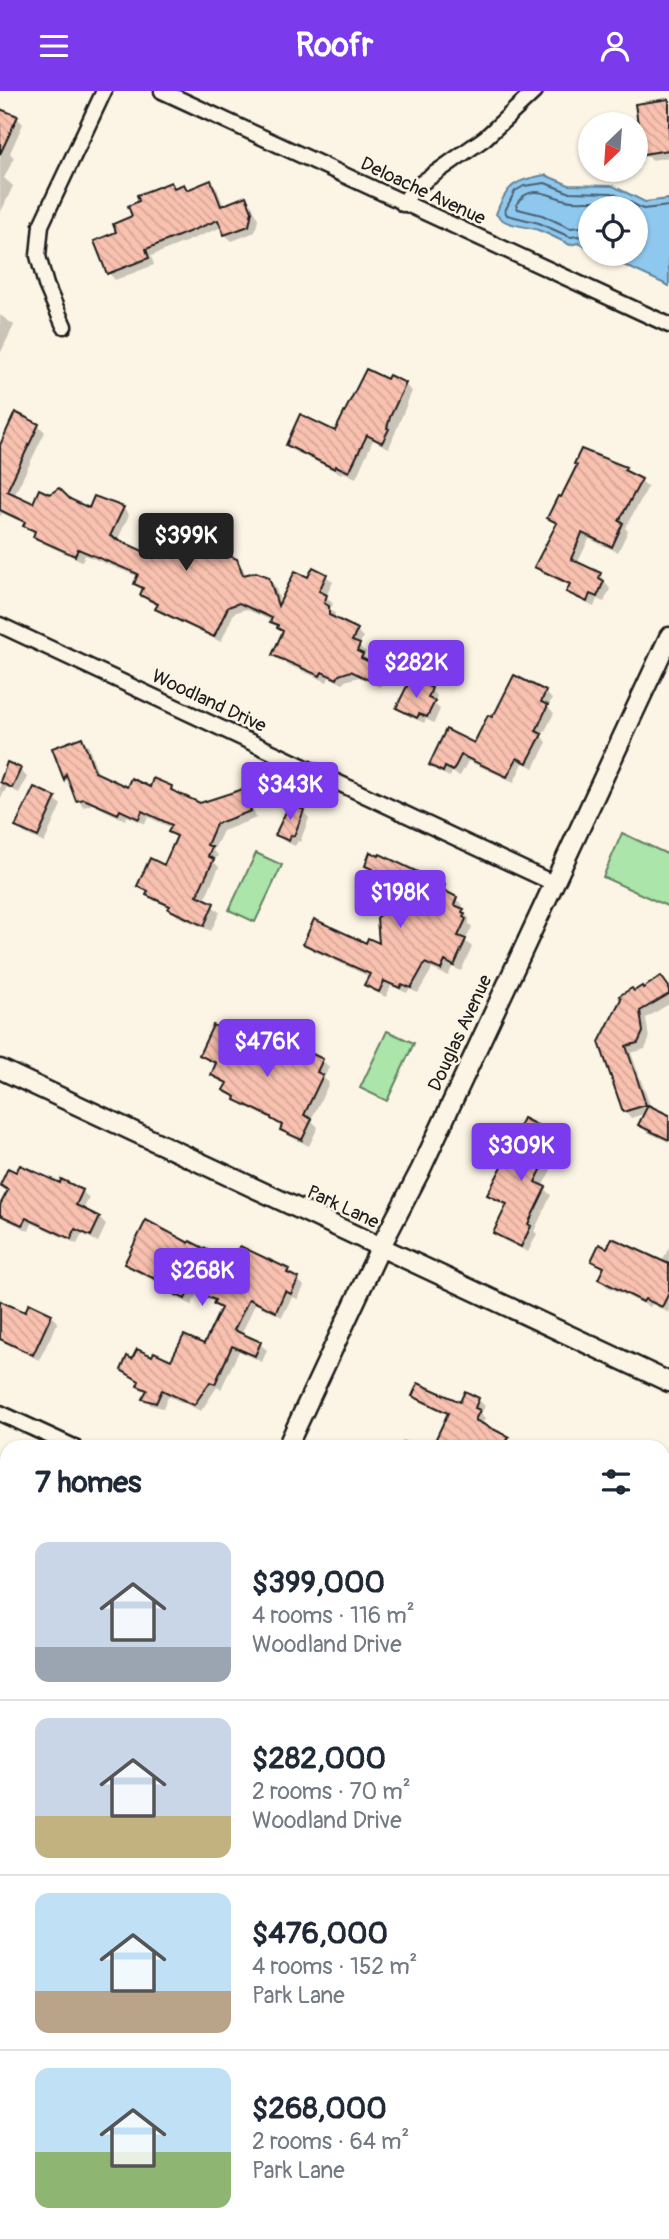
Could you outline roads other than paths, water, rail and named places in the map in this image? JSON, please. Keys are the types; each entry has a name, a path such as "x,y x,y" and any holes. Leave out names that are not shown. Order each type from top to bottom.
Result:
{"street":[{"path":"64,326 46,285 38,256 41,225 104,91"},
{"name":"Deloache Avenue","path":"162,91 669,325"},
{"path":"403,204 412,189 485,138 535,91"},
{"name":"Woodland Drive","path":"0,625 553,883"},
{"name":"Douglas Avenue","path":"291,1440 669,637"},
{"name":"Park Lane","path":"0,1069 669,1382"},
{"path":"0,1413 59,1440"}],"water":[{"path":"545,175 569,185 613,186 633,196 578,196 578,243 570,245 538,230 510,223 496,214 508,190 526,179"},
{"path":"669,199 669,286 626,266 648,266 648,202"}]}
